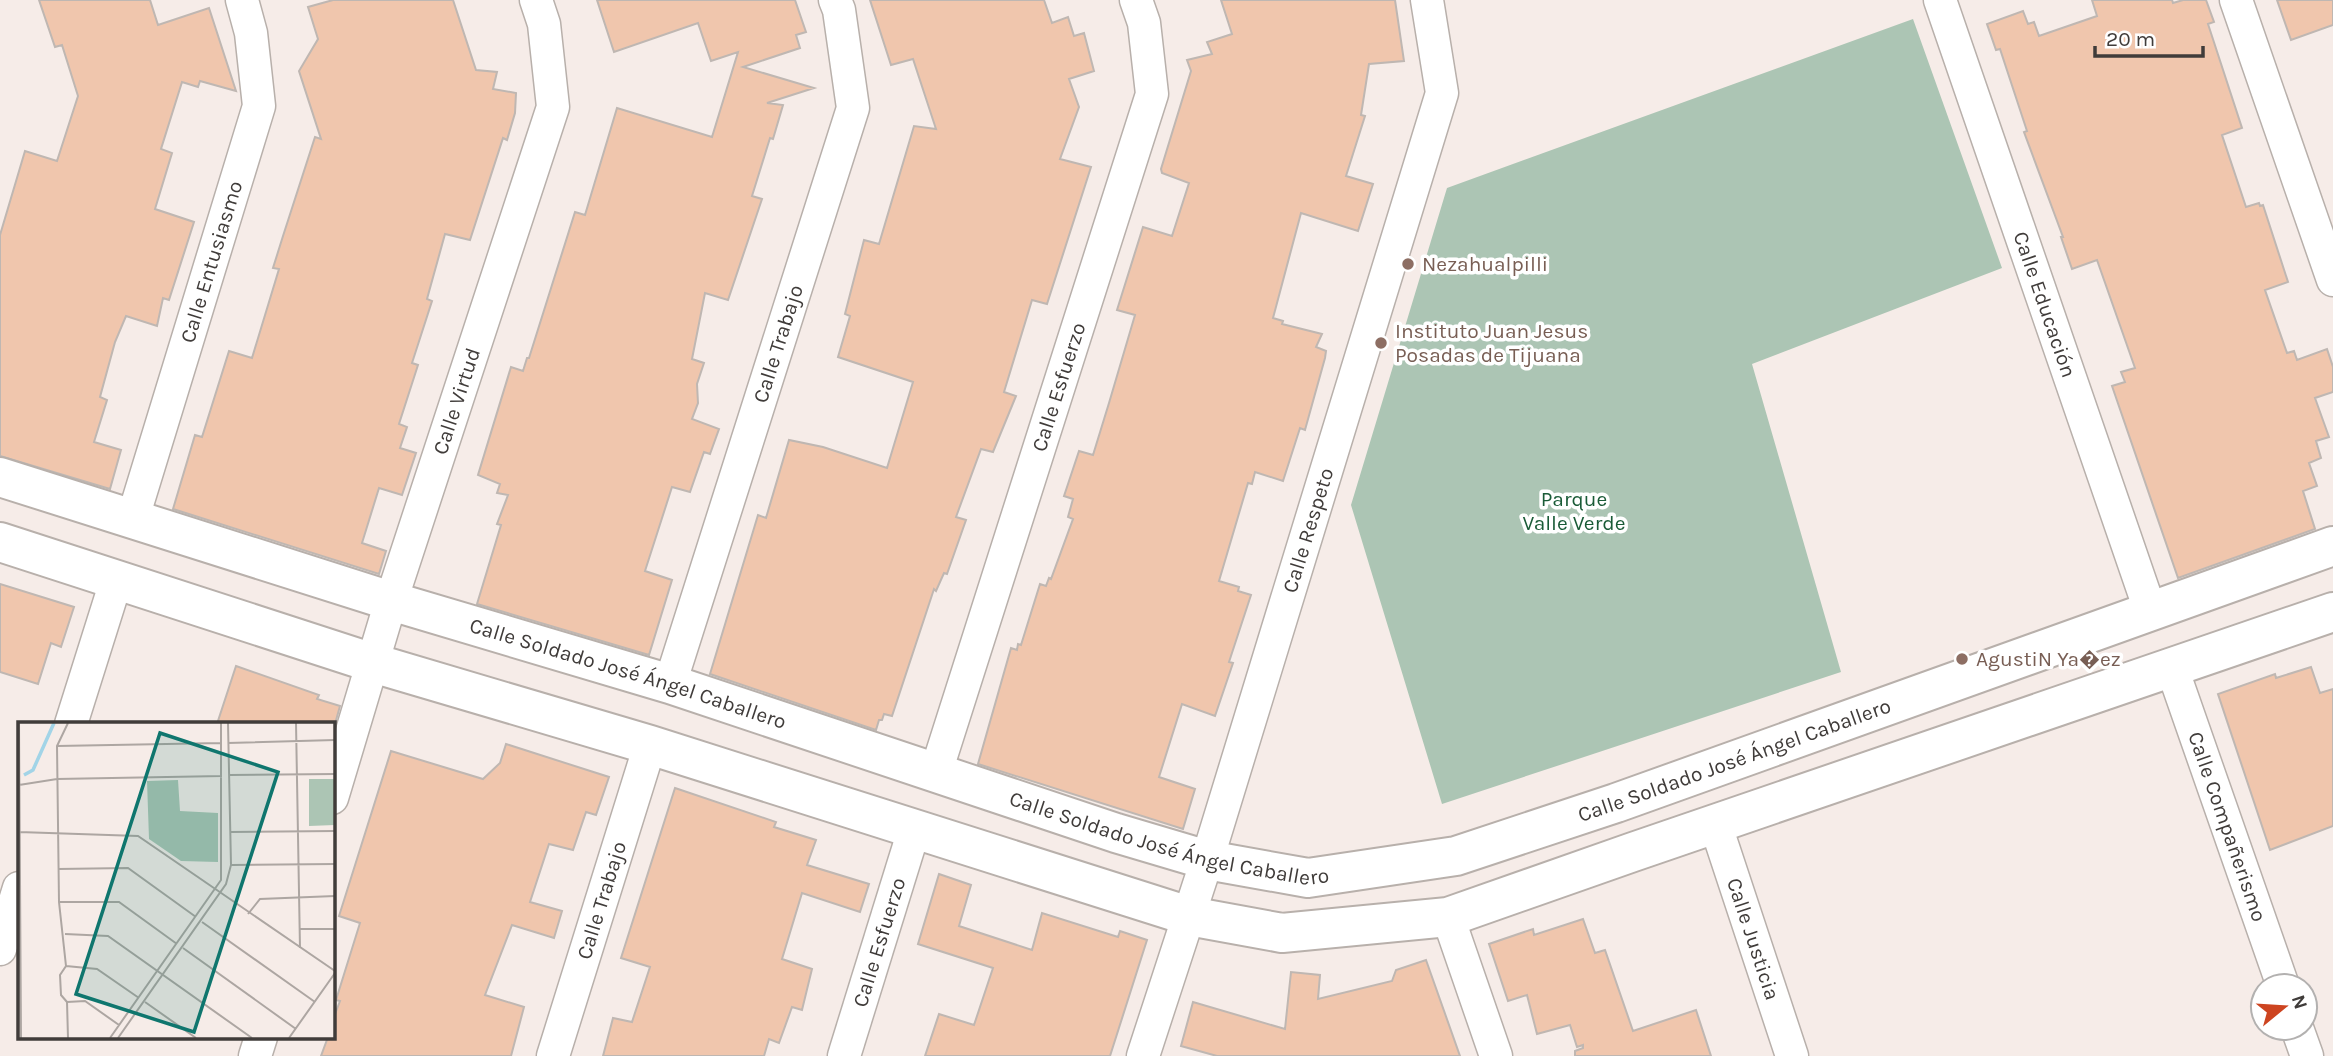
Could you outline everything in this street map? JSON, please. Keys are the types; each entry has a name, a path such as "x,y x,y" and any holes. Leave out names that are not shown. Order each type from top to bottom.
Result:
{"street":[{"name":"Calle Entusiasmo","path":"132,521 259,106 251,33 242,0"},
{"name":"Calle Virtud","path":"334,791 391,601 553,107 544,24 536,0"},
{"name":"Calle Trabajo","path":"670,684 853,108 835,0"},
{"name":"Calle Esfuerzo","path":"936,772 1152,94 1144,23 1136,0"},
{"name":"Calle Respeto","path":"1143,1056 1207,860 1442,93 1427,0"},
{"name":"Calle Educación","path":"1940,0 2150,610"},
{"path":"2236,0 2333,281"},
{"name":"Calle Soldado José Ángel Caballero","path":"0,477 132,521 670,684 1116,833 1207,860 1308,878 1456,856 1616,803 2333,546"},
{"path":"0,541 373,663 650,745 1189,916 1282,933 1448,917 2333,612"},
{"path":"71,722 117,578"},
{"name":"Calle Compañerismo","path":"2172,668 2278,972"},
{"name":"Calle Trabajo","path":"553,1056 650,745"},
{"name":"Calle Justicia","path":"1715,823 1792,1056"},
{"name":"Calle Esfuerzo","path":"844,1056 914,830"},
{"path":"0,949 18,891"},
{"path":"1448,917 1496,1056"},
{"path":"255,1056 261,1038"}],"green space":[{"name":"Parque Valle Verde","path":"1913,19 2002,268 1752,364 1841,672 1442,804 1351,505 1447,188"}],"building":[{"path":"39,0 150,0 158,25 209,8 236,91 200,81 198,87 182,82 161,149 172,153 155,209 194,222 169,300 163,298 157,326 126,316 115,342 100,397 107,400 94,442 121,450 110,489 0,456 0,235 25,151 57,161 78,96 62,45 55,47"},
{"path":"333,0 453,0 476,70 497,72 493,89 516,93 515,113 507,140 503,138 470,240 445,234 427,299 432,301 412,363 418,365 399,424 407,427 400,448 416,453 402,495 379,488 362,543 386,551 379,574 173,509 195,435 202,437 229,351 252,358 279,269 273,268 283,236 315,137 321,139 299,71 318,39 308,7"},
{"path":"597,0 795,0 806,32 796,35 800,48 743,67 814,88 767,103 783,105 752,196 762,199 728,300 705,293 692,359 704,363 697,384 698,403 692,419 719,429 710,454 704,452 690,492 672,487 645,571 672,580 649,655 477,604 501,525 497,524 508,495 497,493 500,484 478,475 511,367 523,371 575,212 585,215 617,108 712,137 738,52 711,61 698,23 614,52"},
{"path":"870,0 1044,0 1052,23 1068,17 1074,36 1084,33 1094,71 1069,79 1079,107 1060,159 1091,167 1047,304 1032,300 1004,392 1016,396 993,452 981,449 956,517 966,520 947,574 944,573 936,591 934,589 892,716 884,714 876,730 710,674 758,515 766,518 789,440 823,447 887,468 913,382 838,357 850,316 845,314 864,240 879,244 914,126 936,129 913,59 891,65"},
{"path":"1221,0 1395,0 1404,61 1369,64 1361,115 1365,116 1346,176 1373,184 1358,231 1301,213 1273,318 1283,321 1282,324 1322,334 1316,347 1326,351 1325,358 1305,430 1300,428 1283,481 1255,472 1252,484 1248,483 1219,581 1239,587 1238,591 1251,595 1229,662 1233,663 1215,716 1182,704 1159,777 1195,789 1183,829 978,764 1011,648 1017,650 1018,644 1021,645 1040,584 1046,586 1049,578 1051,579 1073,519 1068,517 1073,499 1064,496 1079,451 1093,455 1109,403 1135,315 1117,310 1143,227 1172,236 1189,183 1162,173 1161,169 1191,71 1187,60 1212,54 1207,42 1232,34"},
{"path":"2092,0 2172,0 2173,3 2206,0 2214,22 2208,24 2242,128 2222,135 2246,207 2259,203 2260,206 2263,205 2288,282 2265,290 2287,353 2294,351 2297,360 2327,349 2333,367 2333,392 2315,398 2329,437 2316,441 2321,458 2309,463 2317,486 2303,491 2315,529 2178,578 2112,386 2125,382 2121,372 2135,368 2097,260 2072,269 2024,132 2027,131 2000,49 1996,50 1987,24 2023,11 2028,24 2034,22 2039,36 2097,16"},
{"path":"2277,0 2333,0 2333,25 2291,40"},
{"path":"0,584 74,607 61,647 51,643 38,684 0,672"},
{"path":"236,666 319,695 317,699 340,706 335,724 218,722"},
{"path":"2311,667 2320,693 2333,689 2333,826 2270,850 2218,694 2275,674 2276,678"},
{"path":"506,744 609,777 596,815 586,812 573,850 549,844 530,902 562,911 554,938 512,925 485,995 524,1007 511,1056 321,1056 328,1038 334,1038 334,1017 340,1001 336,1000 360,923 339,916 391,751 483,779 500,763"},
{"path":"675,788 776,822 774,827 816,840 807,865 869,884 860,912 802,893 782,959 812,969 802,1010 792,1007 779,1043 769,1039 764,1056 603,1056 613,1018 632,1022 650,967 621,958"},
{"path":"939,874 971,885 959,926 1032,950 1042,913 1118,937 1120,931 1147,940 1110,1056 925,1056 939,1014 974,1025 993,968 918,944"},
{"path":"1583,919 1595,953 1605,950 1633,1031 1696,1010 1711,1056 1575,1056 1575,1051 1583,1048 1583,1045 1577,1047 1570,1025 1537,1034 1527,995 1508,1001 1489,944 1533,929 1534,935"},
{"path":"1426,960 1460,1056 1217,1056 1181,1046 1193,1002 1285,1029 1291,972 1320,975 1318,999 1392,981 1396,970"}],"place":[{"name":"Nezahualpilli","path":"1408,264"},
{"name":"Instituto Juan Jesus Posadas de Tijuana","path":"1381,343"},
{"name":"AgustiN Ya�ez","path":"1962,659"}]}
